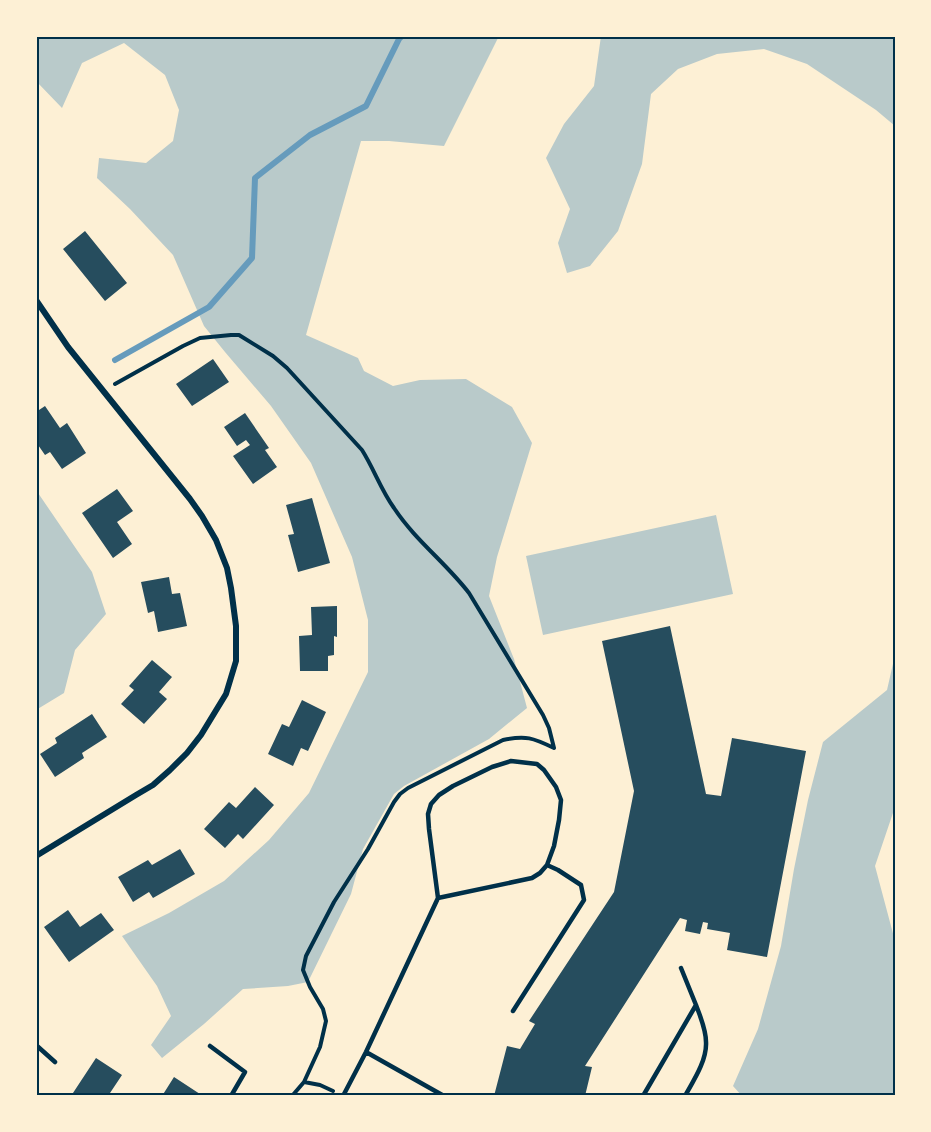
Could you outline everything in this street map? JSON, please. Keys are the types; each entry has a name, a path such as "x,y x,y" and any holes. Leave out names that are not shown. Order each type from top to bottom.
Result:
{"street":[{"path":"36,300 68,347 202,516 216,540 227,568 236,626 236,661 226,694 187,753 153,785 36,856"}],"lane":[{"path":"343,1096 438,898 429,829 428,814 431,804 439,795 453,786 492,767 511,761 537,764 556,787 561,800 554,846 547,865 532,878 438,898"},
{"path":"513,1011 584,900 581,885 547,865"},
{"path":"681,968 696,1005 707,1044 704,1058 686,1096"},
{"path":"643,1096 696,1005"},
{"path":"36,1045 55,1062"},
{"path":"210,1047 245,1072 231,1096"},
{"path":"366,1052 444,1096"}],"path":[{"path":"103,391 200,338 239,335 273,356 287,368 362,450 394,509 420,540 458,578 549,728 554,748 526,737 503,740 408,788 394,802 368,849 334,902 306,956 303,970 323,1009 326,1021 320,1047 304,1082 292,1096"},
{"path":"304,1082 320,1085 343,1096"}],"shaded area":[{"path":"36,36 499,36 444,146 361,141 306,335 358,358 364,371 393,386 420,380 466,379 512,407 532,443 497,557 489,596 514,659 527,708 489,739 404,786 394,794 363,849 351,894 308,982 288,986 243,989 162,1058 151,1045 171,1016 157,986 122,936 169,913 224,881 269,840 309,793 368,672 368,620 352,557 311,463 271,406 204,326 173,255 97,178 99,158 146,163 173,141 179,110 165,75 124,43 82,63 62,108 36,81"},
{"path":"601,36 895,36 895,126 876,110 807,64 764,49 717,54 678,69 651,94 642,164 618,231 590,266 567,273 558,243 570,209 546,158 564,124 594,86"},
{"path":"36,490 92,572 106,614 75,650 64,693 36,710"},
{"path":"716,515 733,594 543,635 526,556"},
{"path":"895,655 895,807 875,866 895,941 895,1096 742,1096 733,1086 758,1029 781,946 808,800 823,742 887,690"}],"building":[{"path":"85,231 127,283 105,301 63,249"},
{"path":"213,359 229,382 192,406 176,384"},
{"path":"45,406 60,428 67,423 86,453 62,469 50,452 45,455 36,442 36,412"},
{"path":"245,413 269,448 265,450 277,467 253,484 233,456 250,445 246,440 237,446 224,427"},
{"path":"117,489 133,511 117,522 132,544 113,558 82,513"},
{"path":"312,498 330,563 298,572 288,535 294,534 286,505"},
{"path":"169,577 172,594 180,593 187,626 158,632 154,611 148,613 141,582"},
{"path":"337,606 337,637 334,636 334,655 328,656 328,671 300,671 299,636 312,635 311,607"},
{"path":"670,626 706,794 721,796 732,738 806,751 767,957 727,950 730,933 707,929 708,923 703,922 700,934 685,931 687,920 680,918 585,1066 592,1067 585,1096 494,1096 507,1046 520,1049 535,1024 529,1021 614,892 634,791 602,641"},
{"path":"152,660 172,677 159,692 167,699 144,724 121,704 134,690 129,686"},
{"path":"302,700 326,712 308,751 301,748 293,766 268,754 282,724 289,727"},
{"path":"92,714 107,737 82,753 84,758 55,777 40,754 57,743 55,738"},
{"path":"255,787 274,805 243,839 238,834 225,848 204,829 229,802 236,808"},
{"path":"180,849 195,874 153,898 149,892 133,902 118,877 148,860 152,865"},
{"path":"68,910 80,927 101,913 114,930 69,962 44,927"},
{"path":"96,1058 122,1075 108,1096 71,1096"},
{"path":"174,1077 203,1096 162,1096"}],"waterway":[{"path":"115,360 209,307 252,258 255,178 310,135 366,106 402,36"}]}
